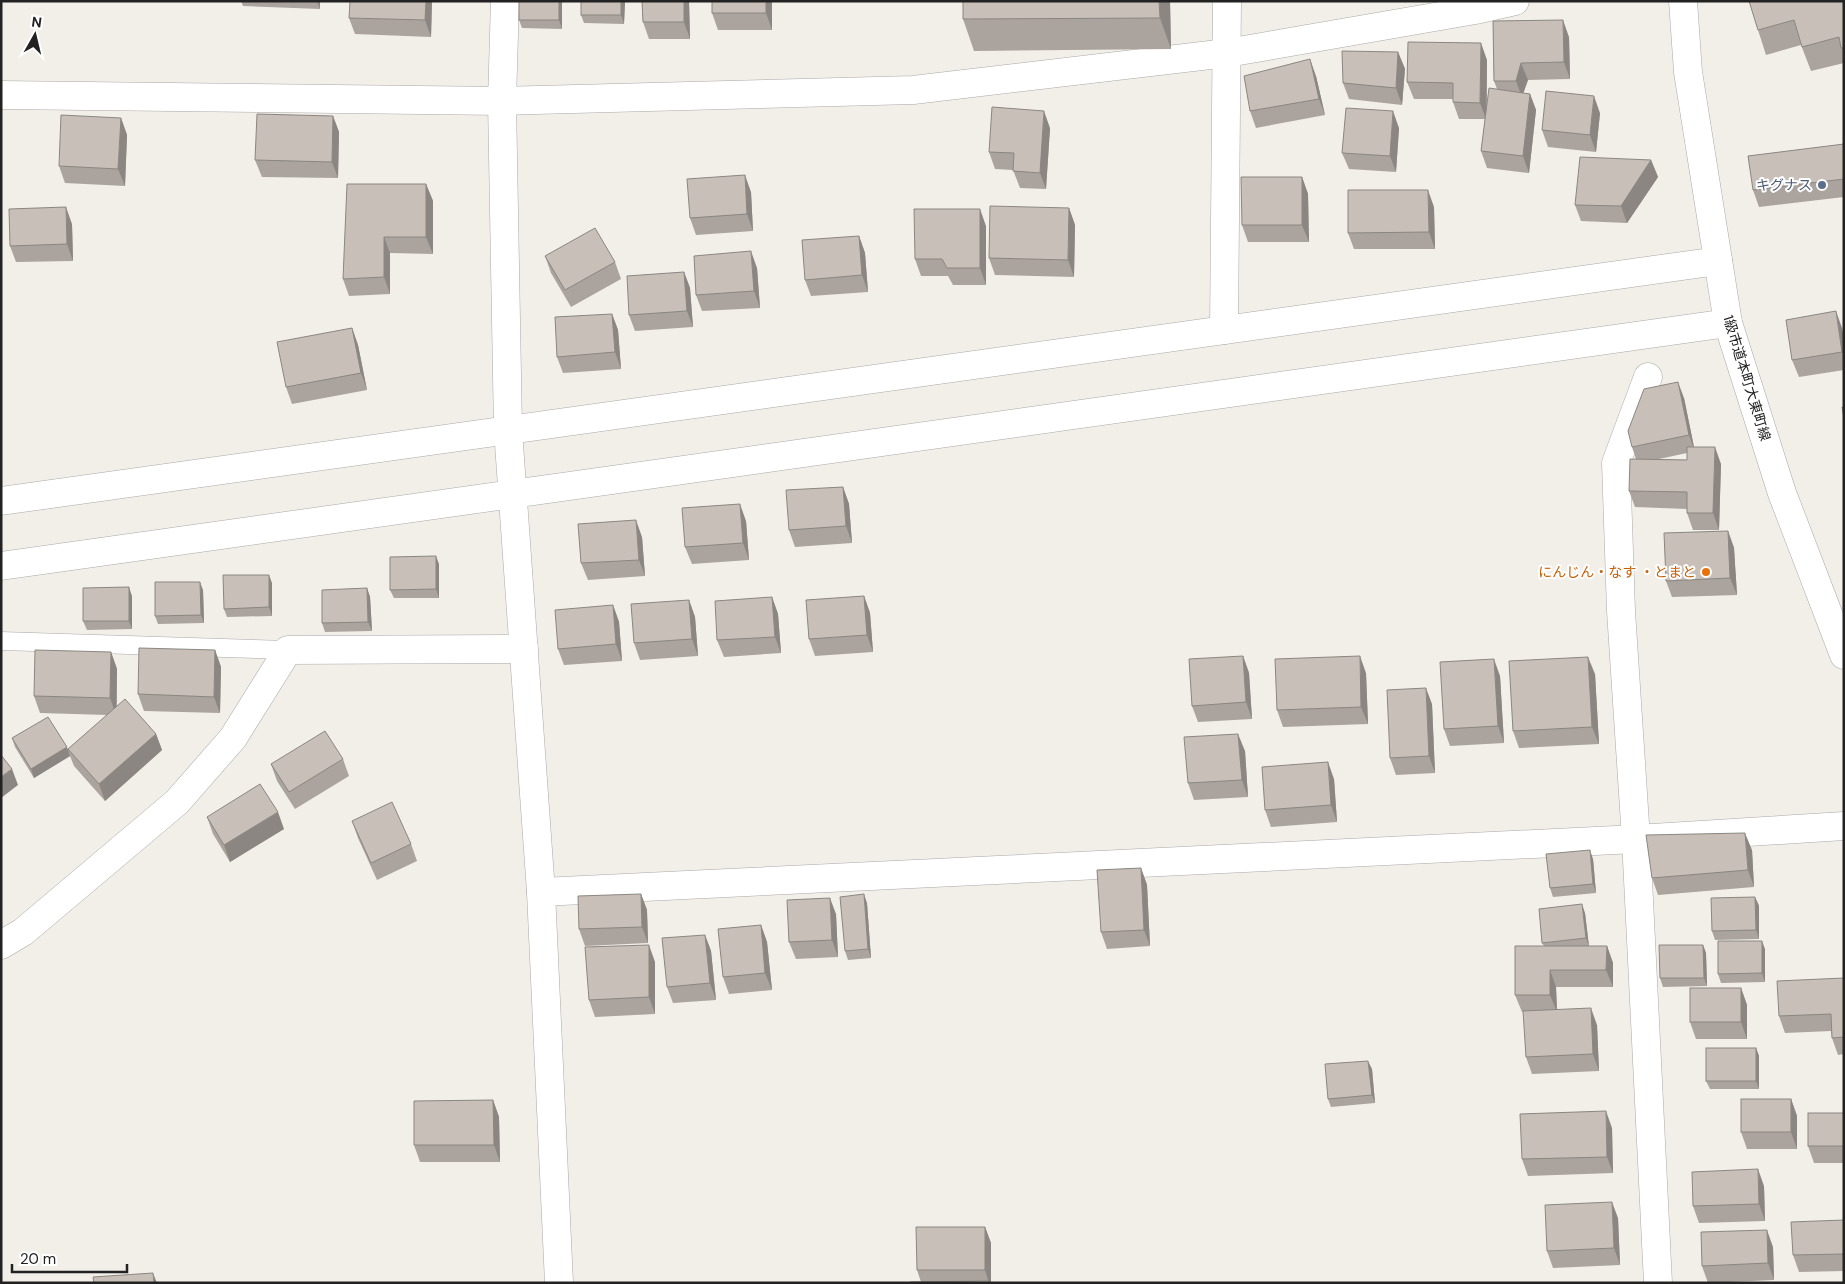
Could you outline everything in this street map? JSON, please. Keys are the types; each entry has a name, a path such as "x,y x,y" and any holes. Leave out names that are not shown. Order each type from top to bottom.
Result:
{"street":[{"path":"505,1 502,101 508,430 541,892 559,1283"},
{"path":"1224,330 1226,1"},
{"path":"1,95 502,101 913,90 1227,53 1475,10 1515,1"},
{"name":"1級市道本町大東町線","path":"1683,1 1688,72 1728,323 1782,493 1838,628 1844,654"},
{"path":"1,501 1718,261"},
{"path":"1,566 1728,323"},
{"path":"1648,377 1616,463 1621,611 1636,839 1658,1283"},
{"path":"1,945 24,932 177,802 232,738 288,650 524,649"},
{"path":"541,892 1636,839 1844,826"}],"lane":[{"path":"1,641 288,650"}],"building":[{"path":"350,1 426,1 425,20 349,18"},
{"path":"519,1 559,1 559,20 519,20"},
{"path":"581,1 621,1 621,15 581,15"},
{"path":"642,1 684,1 684,22 643,22"},
{"path":"712,1 766,1 766,13 712,13"},
{"path":"963,1 1159,1 1160,18 963,19"},
{"path":"1749,1 1844,1 1844,48 1841,48 1839,37 1802,47 1794,20 1758,30"},
{"path":"1563,20 1564,62 1521,63 1516,81 1494,81 1493,21"},
{"path":"1408,42 1481,43 1480,103 1453,102 1453,83 1407,82"},
{"path":"1342,51 1398,52 1396,88 1343,83"},
{"path":"1310,59 1319,99 1250,111 1244,76"},
{"path":"1489,88 1530,94 1523,156 1481,151"},
{"path":"1546,91 1594,96 1590,135 1542,130"},
{"path":"992,107 1044,111 1040,173 1013,171 1014,153 989,152"},
{"path":"1346,108 1393,111 1390,156 1342,153"},
{"path":"257,114 333,116 332,162 255,160"},
{"path":"61,115 121,118 118,169 59,166"},
{"path":"1844,144 1844,179 1753,190 1748,156"},
{"path":"1580,157 1651,160 1621,206 1575,205"},
{"path":"745,175 747,214 690,218 687,179"},
{"path":"1241,177 1302,177 1302,225 1242,225"},
{"path":"347,184 426,184 426,237 384,237 384,277 343,279"},
{"path":"1348,190 1428,190 1429,232 1348,233"},
{"path":"990,206 1069,208 1068,260 989,258"},
{"path":"66,207 67,244 10,246 9,209"},
{"path":"914,209 980,209 980,268 947,268 942,259 915,259"},
{"path":"595,228 615,262 565,290 545,256"},
{"path":"859,236 862,275 805,280 802,240"},
{"path":"751,251 754,291 696,295 694,256"},
{"path":"684,272 687,311 629,315 627,276"},
{"path":"1836,311 1842,352 1792,360 1786,320"},
{"path":"612,314 615,352 557,357 555,317"},
{"path":"352,328 361,373 286,387 277,342"},
{"path":"1678,382 1689,435 1632,447 1628,431 1644,389"},
{"path":"1687,447 1715,447 1713,513 1687,513 1687,492 1629,491 1630,459 1687,460"},
{"path":"843,487 846,526 789,530 786,490"},
{"path":"740,504 743,543 685,547 682,508"},
{"path":"636,520 639,560 581,563 578,524"},
{"path":"1728,531 1730,578 1666,581 1664,533"},
{"path":"436,556 436,589 390,590 390,557"},
{"path":"223,575 269,575 269,607 224,609"},
{"path":"155,582 200,582 201,615 155,616"},
{"path":"129,587 129,621 83,621 83,588"},
{"path":"367,588 368,622 322,623 322,590"},
{"path":"864,596 867,635 809,639 806,600"},
{"path":"772,597 775,637 717,640 715,601"},
{"path":"689,600 692,639 634,643 631,604"},
{"path":"613,605 616,644 558,649 555,610"},
{"path":"139,648 215,650 214,697 138,694"},
{"path":"35,650 111,652 110,698 34,696"},
{"path":"1243,656 1246,702 1192,706 1189,659"},
{"path":"1360,656 1361,707 1277,710 1275,659"},
{"path":"1588,657 1592,727 1513,731 1509,661"},
{"path":"1494,659 1498,726 1444,729 1440,662"},
{"path":"1426,688 1429,756 1390,758 1387,690"},
{"path":"125,699 156,734 99,784 68,749"},
{"path":"48,717 67,747 31,769 12,738"},
{"path":"325,731 343,759 289,792 271,764"},
{"path":"1238,734 1242,780 1188,783 1184,737"},
{"path":"1,755 12,769 1,777"},
{"path":"1328,762 1331,805 1265,810 1262,767"},
{"path":"260,784 278,812 224,845 207,817"},
{"path":"392,802 411,844 371,863 352,821"},
{"path":"1745,833 1748,870 1652,878 1646,835"},
{"path":"1590,850 1593,884 1550,888 1546,854"},
{"path":"1141,868 1144,930 1101,932 1097,870"},
{"path":"641,894 642,927 579,929 578,896"},
{"path":"864,894 868,949 845,951 840,897"},
{"path":"1755,897 1756,930 1712,931 1711,898"},
{"path":"830,898 832,940 789,942 787,900"},
{"path":"1582,904 1586,938 1542,943 1539,909"},
{"path":"761,925 765,973 723,977 718,929"},
{"path":"705,935 710,983 667,987 662,938"},
{"path":"1718,941 1762,941 1762,973 1718,974"},
{"path":"649,945 649,997 589,1000 585,947"},
{"path":"1659,945 1703,945 1704,978 1660,978"},
{"path":"1515,946 1607,946 1606,970 1550,970 1550,995 1515,995"},
{"path":"1844,978 1844,1037 1832,1038 1831,1014 1779,1016 1777,981"},
{"path":"1690,988 1741,988 1741,1022 1690,1022"},
{"path":"1591,1008 1593,1054 1526,1057 1523,1011"},
{"path":"1706,1048 1756,1048 1756,1081 1706,1081"},
{"path":"1368,1061 1372,1095 1328,1099 1325,1064"},
{"path":"1741,1099 1791,1099 1791,1132 1741,1132"},
{"path":"493,1100 494,1145 414,1145 414,1101"},
{"path":"1606,1111 1607,1157 1522,1159 1520,1114"},
{"path":"1808,1113 1844,1113 1844,1146 1808,1146"},
{"path":"1758,1169 1759,1204 1693,1206 1692,1172"},
{"path":"1612,1202 1614,1248 1547,1251 1545,1205"},
{"path":"1844,1220 1844,1254 1793,1255 1791,1222"},
{"path":"916,1227 985,1227 985,1270 917,1270"},
{"path":"1767,1230 1768,1263 1702,1266 1701,1232"},
{"path":"153,1273 154,1283 94,1283 93,1277"},
{"path":"989,1281 989,1283 910,1283 910,1282"}],"place":[{"name":"キグナス","path":"1822,185"},
{"name":"にんじん・なす ・とまと","path":"1706,572"}]}
